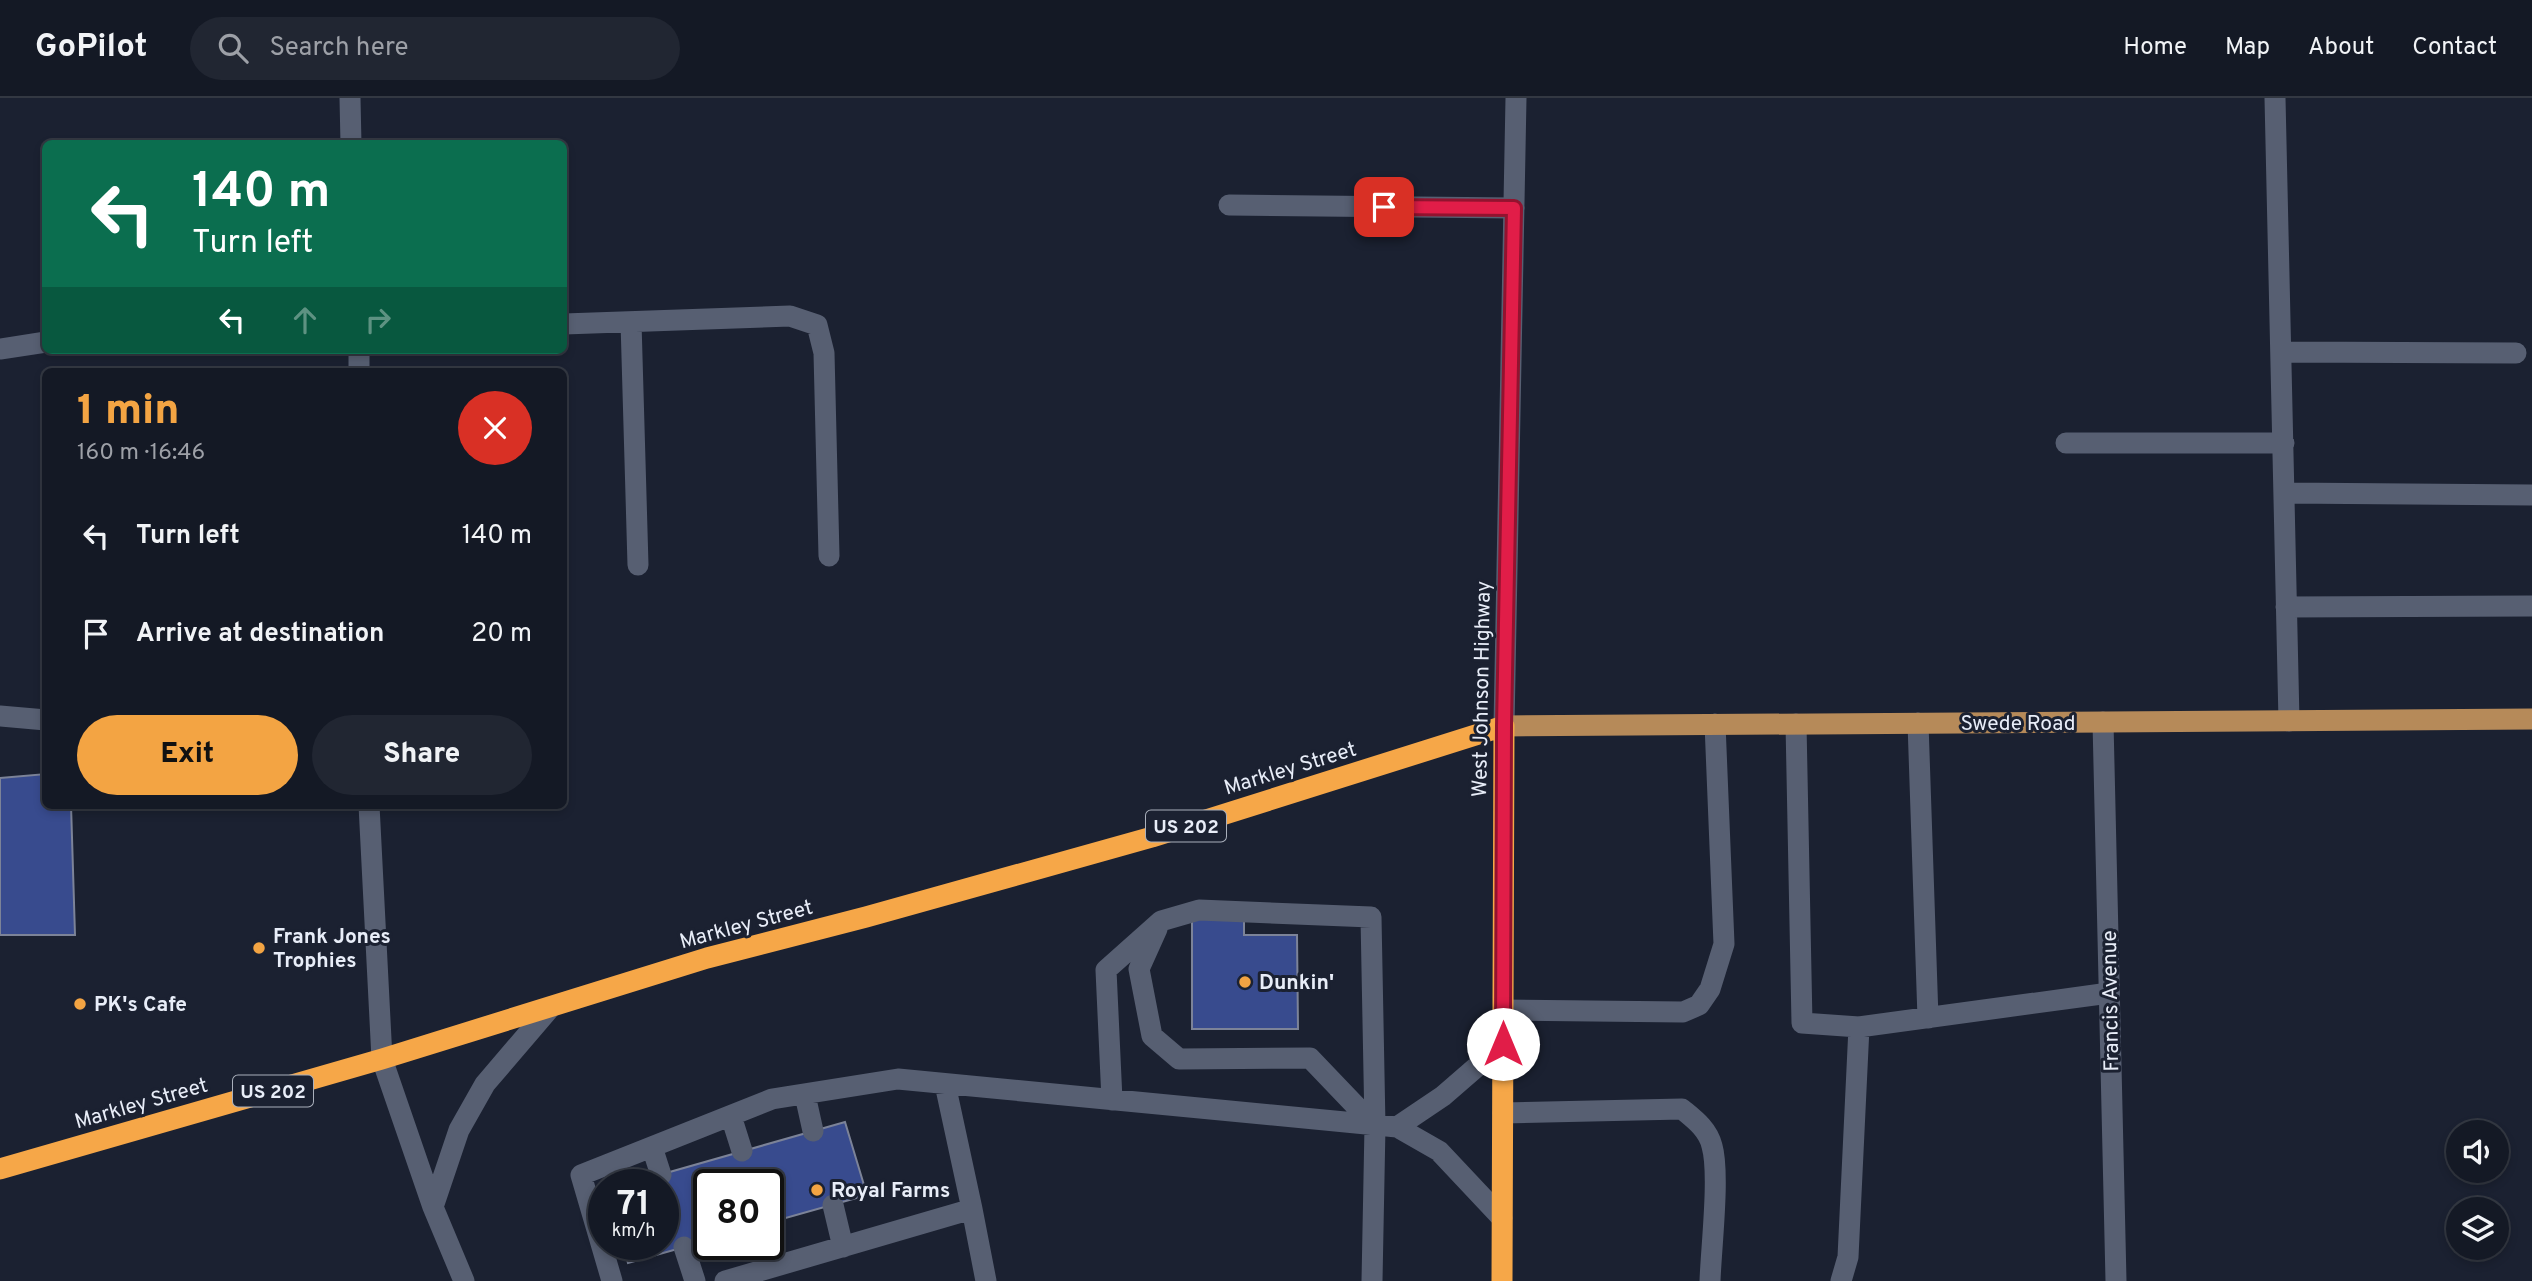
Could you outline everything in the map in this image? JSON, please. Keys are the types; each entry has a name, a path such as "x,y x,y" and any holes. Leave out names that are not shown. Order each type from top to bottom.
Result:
{"highway":[{"name":"Markley Street","path":"0,1169 382,1059 707,958 866,917 1152,837 1504,726"},
{"name":"West Johnson Highway","path":"1502,1281 1504,726"}],"main road":[{"name":"Swede Road","path":"1504,726 2532,719"}],"street":[{"path":"350,98 351,140"},
{"name":"West Johnson Highway","path":"1504,726 1516,98"},
{"path":"2275,98 2289,721"},
{"path":"1229,205 1514,208"},
{"path":"567,324 790,316 817,325 824,353 830,556"},
{"path":"631,322 638,565"},
{"path":"0,349 42,343"},
{"path":"2282,352 2516,353"},
{"path":"2066,443 2284,443"},
{"path":"2284,493 2532,495"},
{"path":"2286,607 2532,606"},
{"path":"0,716 42,720"},
{"name":"Francis Avenue","path":"2103,722 2116,1281"},
{"path":"1918,723 1928,1018"},
{"path":"1503,1010 1682,1012 1699,1005 1710,989 1724,944 1715,724"},
{"path":"1796,724 1802,1023 1859,1027 2109,993"},
{"path":"369,809 382,1059 433,1207 464,1281"},
{"path":"1112,1100 1106,970 1161,921 1199,910 1371,917 1375,1126 1372,1281"},
{"path":"1161,921 1139,969 1152,1036 1179,1059 1310,1058 1375,1126"},
{"path":"433,1207 459,1130 485,1084 550,1008"},
{"path":"1842,1281 1848,1257 1859,1027"},
{"path":"1397,1127 1443,1096 1503,1044"},
{"path":"612,1281 581,1175 772,1099 898,1079 1397,1127 1439,1151 1502,1218"},
{"path":"945,1084 986,1281"},
{"path":"805,1094 813,1131"},
{"path":"1503,1113 1682,1109 1702,1125 1713,1146 1710,1281"},
{"path":"731,1116 741,1151"},
{"path":"652,1147 659,1169"},
{"path":"833,1205 843,1247"},
{"path":"726,1281 972,1209"},
{"path":"684,1247 695,1281"},
{"path":"771,1260 773,1267"}],"building":[{"path":"42,774 42,809 71,809 75,935 0,935 0,778"},
{"name":"Dunkin'","path":"1192,916 1244,916 1244,935 1297,935 1298,1029 1192,1029"},
{"name":"Royal Farms","path":"845,1122 867,1195 784,1218 784,1169 693,1169 693,1245 679,1249 679,1169"}],"place":[{"name":"Frank Jones Trophies","path":"259,948"},
{"name":"Dunkin'","path":"1245,982"},
{"name":"PK's Cafe","path":"80,1004"},
{"name":"Royal Farms","path":"817,1190"}],"route":[{"path":"1384,207 1514,208 1504,726 1503,1044"}]}
